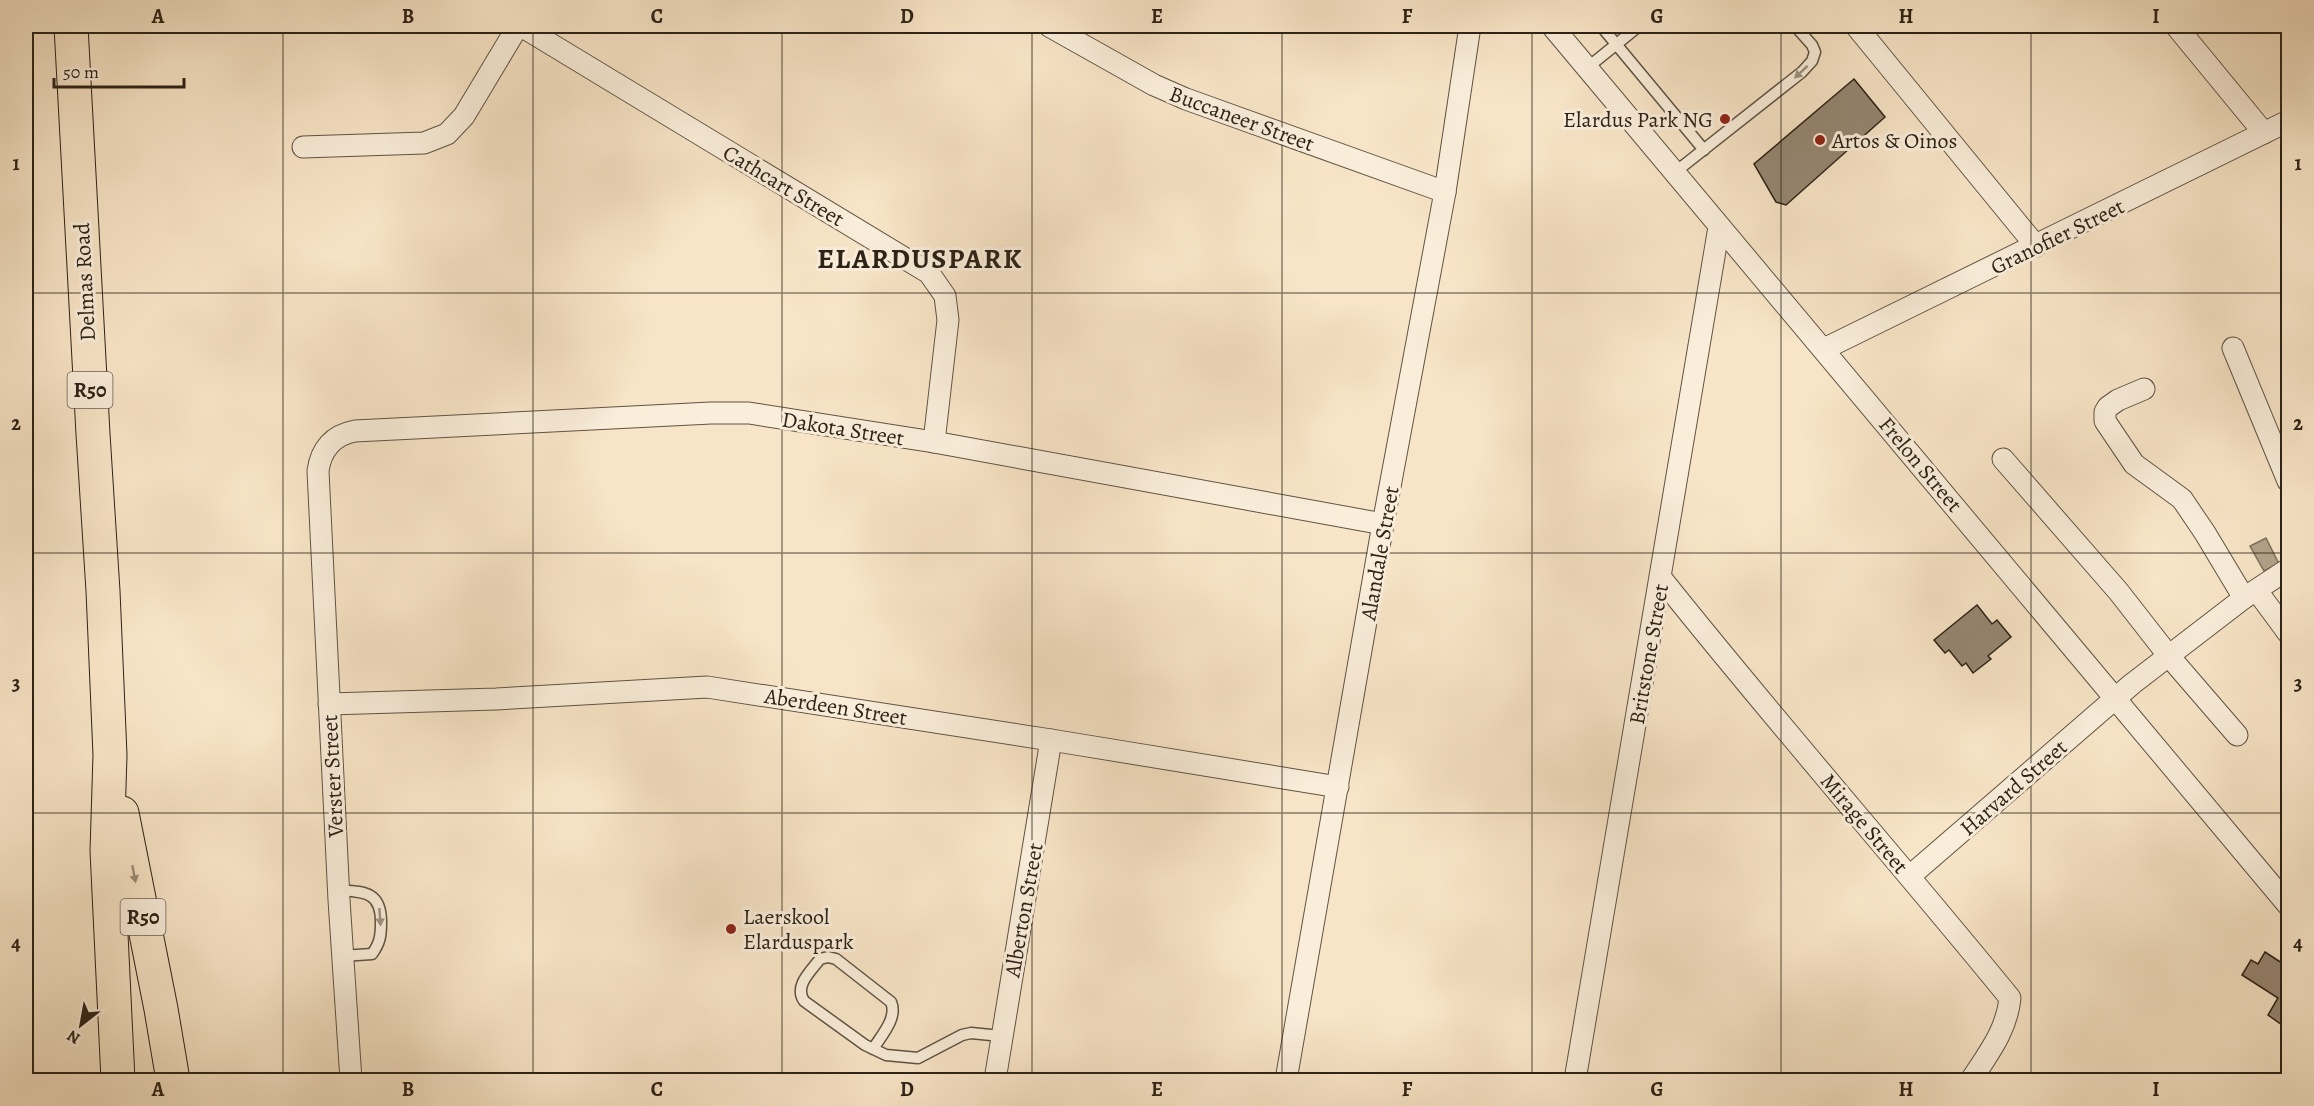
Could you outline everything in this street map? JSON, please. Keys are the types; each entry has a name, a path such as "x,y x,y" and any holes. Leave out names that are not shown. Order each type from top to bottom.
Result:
{"main road":[{"name":"Delmas Road","path":"71,26 104,591 110,755 107,851 118,1080"},
{"name":"Delmas Road","path":"110,755 173,1080"}],"street":[{"path":"303,147 424,143 447,135 464,116 519,26"},
{"name":"Cathcart Street","path":"519,26 929,273 945,296 948,320 934,442"},
{"name":"Buccaneer Street","path":"1048,26 1154,85 1186,99 1444,192"},
{"name":"Alandale Street","path":"1286,1080 1383,524 1444,192 1470,26"},
{"name":"Frelon Street","path":"1552,26 2289,904"},
{"path":"1856,26 2036,246"},
{"path":"2176,26 2264,133"},
{"name":"Granofier Street","path":"1824,349 2289,121"},
{"name":"Britstone Street","path":"1575,1080 1719,227"},
{"path":"2233,348 2289,481"},
{"path":"2144,389 2108,407 2105,412 2105,421 2134,464 2182,499 2251,595 2289,633"},
{"name":"Dakota Street","path":"318,471 320,460 327,446 343,433 356,430 699,413 749,414 934,442 1383,524"},
{"path":"2003,459 2118,591 2168,655 2237,735"},
{"name":"Verster Street","path":"318,471 338,890 351,1080"},
{"name":"Harvard Street","path":"1910,876 2116,697 2168,655 2289,568"},
{"name":"Mirage Street","path":"1661,578 1710,640 2010,998 2004,1028 1971,1080"},
{"name":"Aberdeen Street","path":"329,704 496,699 708,687 1338,787"},
{"name":"Alberton Street","path":"995,1080 1051,740"}],"lane":[{"path":"1601,26 1704,150"},
{"path":"1587,68 1639,26"},
{"path":"1674,173 1802,72 1812,61 1815,52 1812,45 1795,26"},
{"path":"338,890 359,891 370,895 378,901 381,912 381,939 372,954 342,956"},
{"path":"873,1049 892,1017 894,1009 891,1002 836,959 828,957 820,959 800,987 800,995 804,1001 873,1049 886,1055 918,1058 962,1035 971,1033 1001,1036"}],"shaded area":[{"path":"2266,538 2279,564 2264,571 2250,546"}],"building":[{"name":"Artos & Oinos","path":"1854,79 1885,117 1786,205 1776,202 1754,164"},
{"path":"1977,605 1992,624 1997,620 2011,637 1988,656 1991,659 1973,673 1966,663 1962,666 1949,650 1945,653 1934,640"},
{"path":"2288,836 2288,851 2281,843"},
{"path":"2265,952 2288,967 2288,1015 2282,1025 2268,1015 2278,998 2242,975 2251,960 2258,964"}],"place":[{"name":"Elardus Park NG","path":"1725,119"},
{"name":"Artos & Oinos","path":"1820,140"},
{"name":"Laerskool Elarduspark","path":"731,929"}],"district":[{"name":"ELARDUSPARK","path":"920,258"}]}
